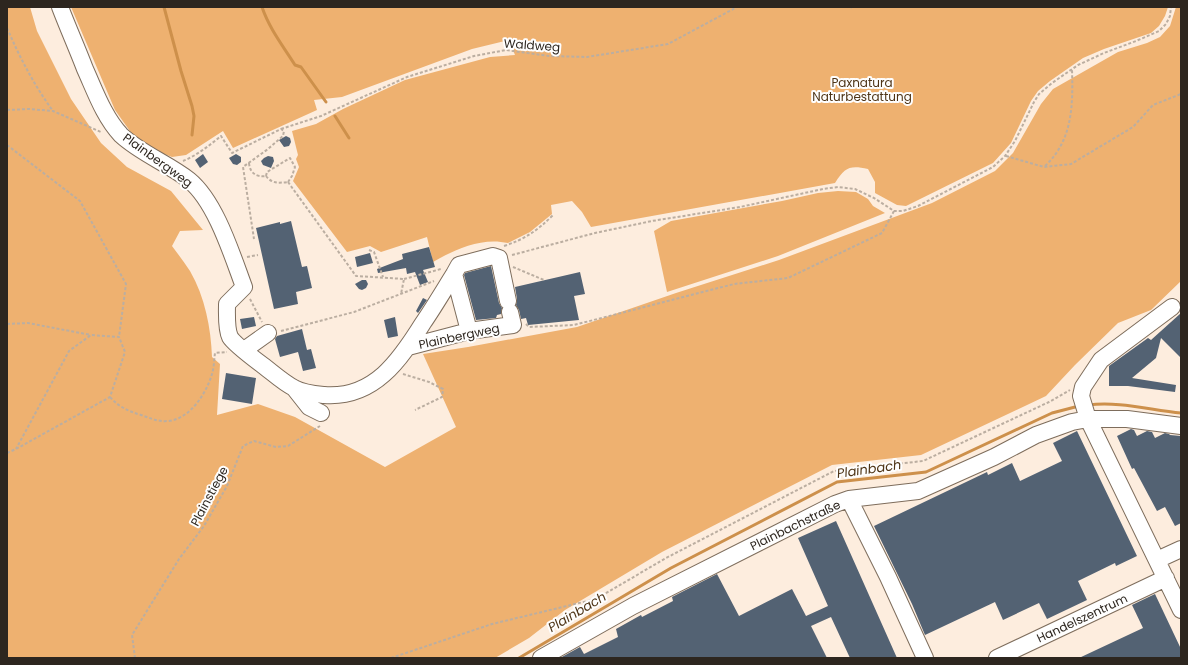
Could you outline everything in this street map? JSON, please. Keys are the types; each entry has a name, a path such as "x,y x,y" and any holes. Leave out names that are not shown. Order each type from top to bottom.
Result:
{"street":[{"name":"Plainbergweg","path":"60,7 95,92 107,116 121,135 190,180 204,196 220,222 244,287 227,304 227,318 230,337 244,350 294,388 314,394 330,396 365,387 391,369 408,347 469,332 510,313"},
{"path":"408,347 456,270 497,259 510,313"},
{"path":"456,270 469,332"},
{"path":"1172,307 1101,360 1082,392 1087,416 1181,610"},
{"path":"244,350 271,333"},
{"path":"294,388 309,408 321,413"},
{"name":"Plainbachstraße","path":"541,658 633,606 828,507 849,499 918,491 994,457 1036,434 1087,416 1127,419 1181,426"},
{"path":"849,499 925,658"},
{"path":"1157,560 1181,549"},
{"name":"Handelszentrum","path":"997,658 1166,578"}],"path":[{"name":"Waldweg","path":"204,148 221,136 232,153 281,129 321,116 407,77 474,56 506,50 549,56 587,58 668,44 737,7"},
{"path":"497,259 652,221 740,207 838,187 855,188 894,211 902,211 918,206 993,167 1005,156 1016,141 1039,94 1072,69 1104,53 1159,31 1166,24 1170,16 1171,7"},
{"path":"7,28 23,64 38,91 52,111"},
{"path":"1044,167 1053,159 1063,144 1069,123 1073,96 1072,69"},
{"path":"1005,156 1044,167 1071,164 1133,127 1153,105 1181,94"},
{"path":"7,110 29,109 52,111 102,132"},
{"path":"254,239 243,167 283,136 284,131 281,129"},
{"path":"7,145 80,201 126,284 118,337 125,352 110,397 7,453"},
{"path":"266,176 267,172 290,158 295,167 288,182"},
{"path":"249,163 249,168 254,174 266,176"},
{"path":"266,176 270,181 275,183 288,182"},
{"path":"288,182 356,276 404,279 456,270"},
{"path":"510,313 529,327 574,325 734,284 788,278 882,233 894,211"},
{"path":"497,259 502,247 524,239 532,234 553,215"},
{"path":"369,250 374,252 384,277"},
{"path":"250,257 258,255"},
{"path":"497,259 544,280"},
{"path":"401,294 404,279"},
{"path":"244,287 271,333 354,312 434,281"},
{"path":"7,324 28,323 91,335 118,337"},
{"path":"16,449 69,351 91,335"},
{"path":"110,397 115,403 124,409 155,420 169,421 184,415 196,404 206,390 213,373 215,353 244,350"},
{"path":"391,369 395,372 428,382 443,389 442,397 415,410"},
{"path":"391,658 492,624 596,599 666,558 834,471 923,461 1048,402 1072,388 1082,392"},
{"name":"Plainstiege","path":"134,658 132,635 179,559 204,526 227,486 243,446 254,441 276,447 288,446 320,427 321,413"}],"green space":[{"path":"7,7 30,7 37,31 71,99 101,143 127,167 171,191 203,230 180,231 172,246 190,271 200,291 209,324 212,357 220,364 217,415 258,404 295,417 385,467 456,427 423,354 577,327 779,260 932,203 995,171 1013,153 1041,104 1053,89 1118,52 1147,43 1160,37 1170,26 1176,7 1181,7 1181,281 1151,310 1118,323 1046,396 921,455 832,465 662,552 565,610 529,638 495,658 7,658"},
{"name":"Paxnatura Naturbestattung","path":"71,7 1168,7 1159,26 1151,33 1104,49 1083,58 1038,91 1031,101 1011,143 993,163 906,206 897,205 875,193 875,182 868,169 852,167 845,170 835,183 591,227 582,212 572,201 551,205 552,214 530,232 508,243 488,242 469,245 433,262 427,237 381,252 370,246 347,252 293,181 299,167 296,159 298,155 292,131 316,124 343,109 405,80 490,57 515,55 509,40 472,49 342,97 314,100 317,110 233,148 223,131 186,155 172,157 154,150 132,134 115,110"},
{"path":"838,191 856,192 868,199 873,206 885,213 778,256 667,292 654,231 671,221 818,193"}],"building":[{"path":"286,136 290,138 291,142 289,146 284,147 279,140"},
{"path":"203,154 208,162 200,168 195,160"},
{"path":"236,154 241,157 241,162 237,165 233,164 229,158"},
{"path":"268,156 273,157 274,161 271,168 263,165 261,161"},
{"path":"291,221 302,267 307,266 312,288 296,292 298,304 274,309 256,228"},
{"path":"429,247 435,267 423,270 428,282 420,285 415,272 407,274 406,268 378,273 377,269 403,259 402,254"},
{"path":"370,253 373,263 357,267 355,257"},
{"path":"491,266 499,303 502,308 501,314 497,315 496,318 476,320 464,275 465,273"},
{"path":"580,272 585,294 574,296 579,320 528,325 526,318 521,319 516,305 517,299 515,287"},
{"path":"362,280 366,280 368,284 366,288 362,290 355,284"},
{"path":"423,298 427,300 418,313 416,311"},
{"path":"1181,313 1181,358 1161,338 1156,358 1132,378 1176,385 1175,392 1128,386 1109,386 1109,366 1148,338 1151,340"},
{"path":"254,317 256,326 242,329 240,319"},
{"path":"395,317 398,336 388,338 384,320"},
{"path":"302,329 307,350 311,349 316,368 303,371 298,352 280,357 275,339 277,336"},
{"path":"226,373 256,378 252,404 222,399"},
{"path":"1131,429 1134,430 1137,436 1147,431 1152,432 1155,438 1165,433 1181,436 1181,523 1175,526 1165,507 1157,511 1134,468 1132,469 1117,436"},
{"path":"1077,431 1137,556 1116,566 1115,563 1078,581 1087,600 1047,619 1039,603 1003,620 995,602 925,635 912,604 874,526 987,472 988,475 1012,463 1020,481 1062,461 1053,443"},
{"path":"836,521 897,658 850,658 831,617 811,626 827,658 560,658 580,647 584,654 618,637 616,629 641,615 642,617 673,601 672,597 717,574 739,616 792,589 806,616 828,606 798,538"},
{"path":"1155,594 1181,649 1181,658 1079,658 1143,628 1132,605"}],"waterway":[{"path":"164,7 192,106 194,116 192,135"},
{"path":"262,7 272,30 295,65 301,67 326,102"},
{"path":"335,116 349,138"},
{"name":"Plainbach","path":"1088,405 1123,405 1181,413"},
{"name":"Plainbach","path":"519,658 671,568 837,482 926,472 1052,413 1079,406"}]}
